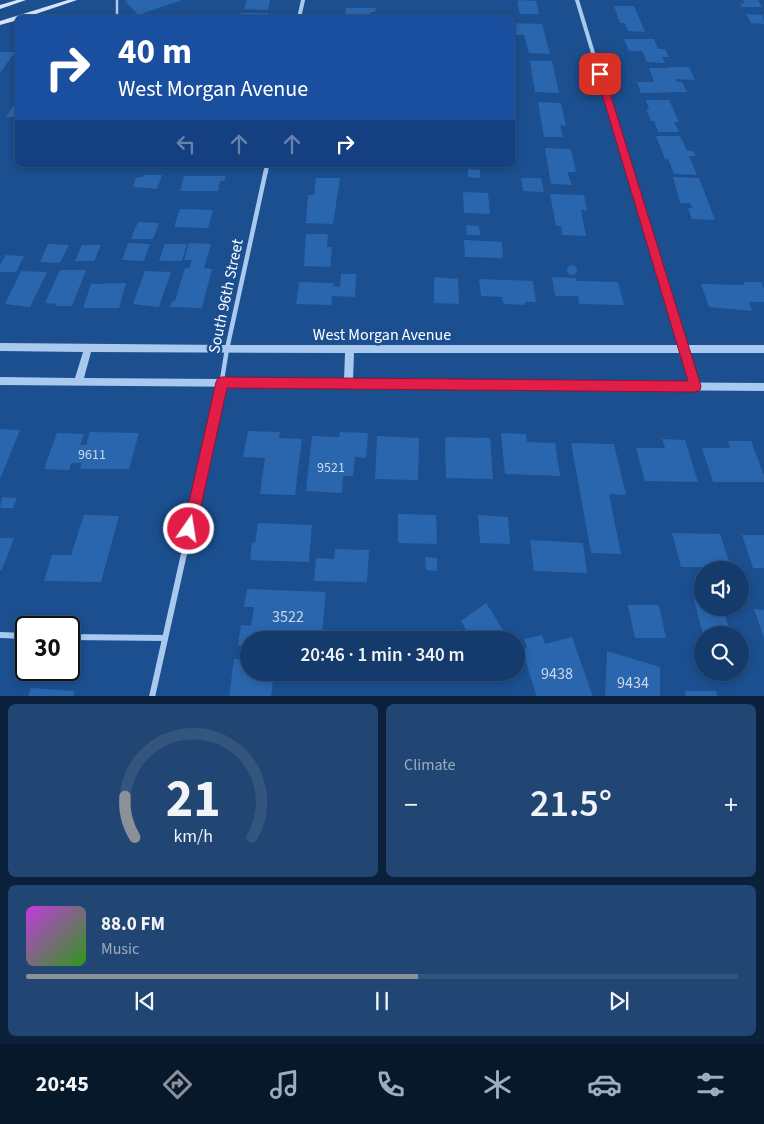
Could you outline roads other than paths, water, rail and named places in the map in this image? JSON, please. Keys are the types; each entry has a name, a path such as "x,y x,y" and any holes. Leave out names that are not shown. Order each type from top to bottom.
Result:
{"main road":[{"path":"0,7 23,0"},
{"path":"26,15 74,0"},
{"path":"0,23 15,18"}],"street":[{"path":"300,15 303,0"},
{"path":"577,0 695,386"},
{"name":"South 96th Street","path":"152,696 222,382 227,349 267,167"},
{"name":"West Morgan Avenue","path":"0,346 227,349 764,349"},
{"path":"78,381 88,348"},
{"path":"348,383 350,349"},
{"path":"0,381 764,387"},
{"path":"0,635 15,636"},
{"path":"80,636 165,638"}],"lane":[{"path":"117,0 117,15"}]}
